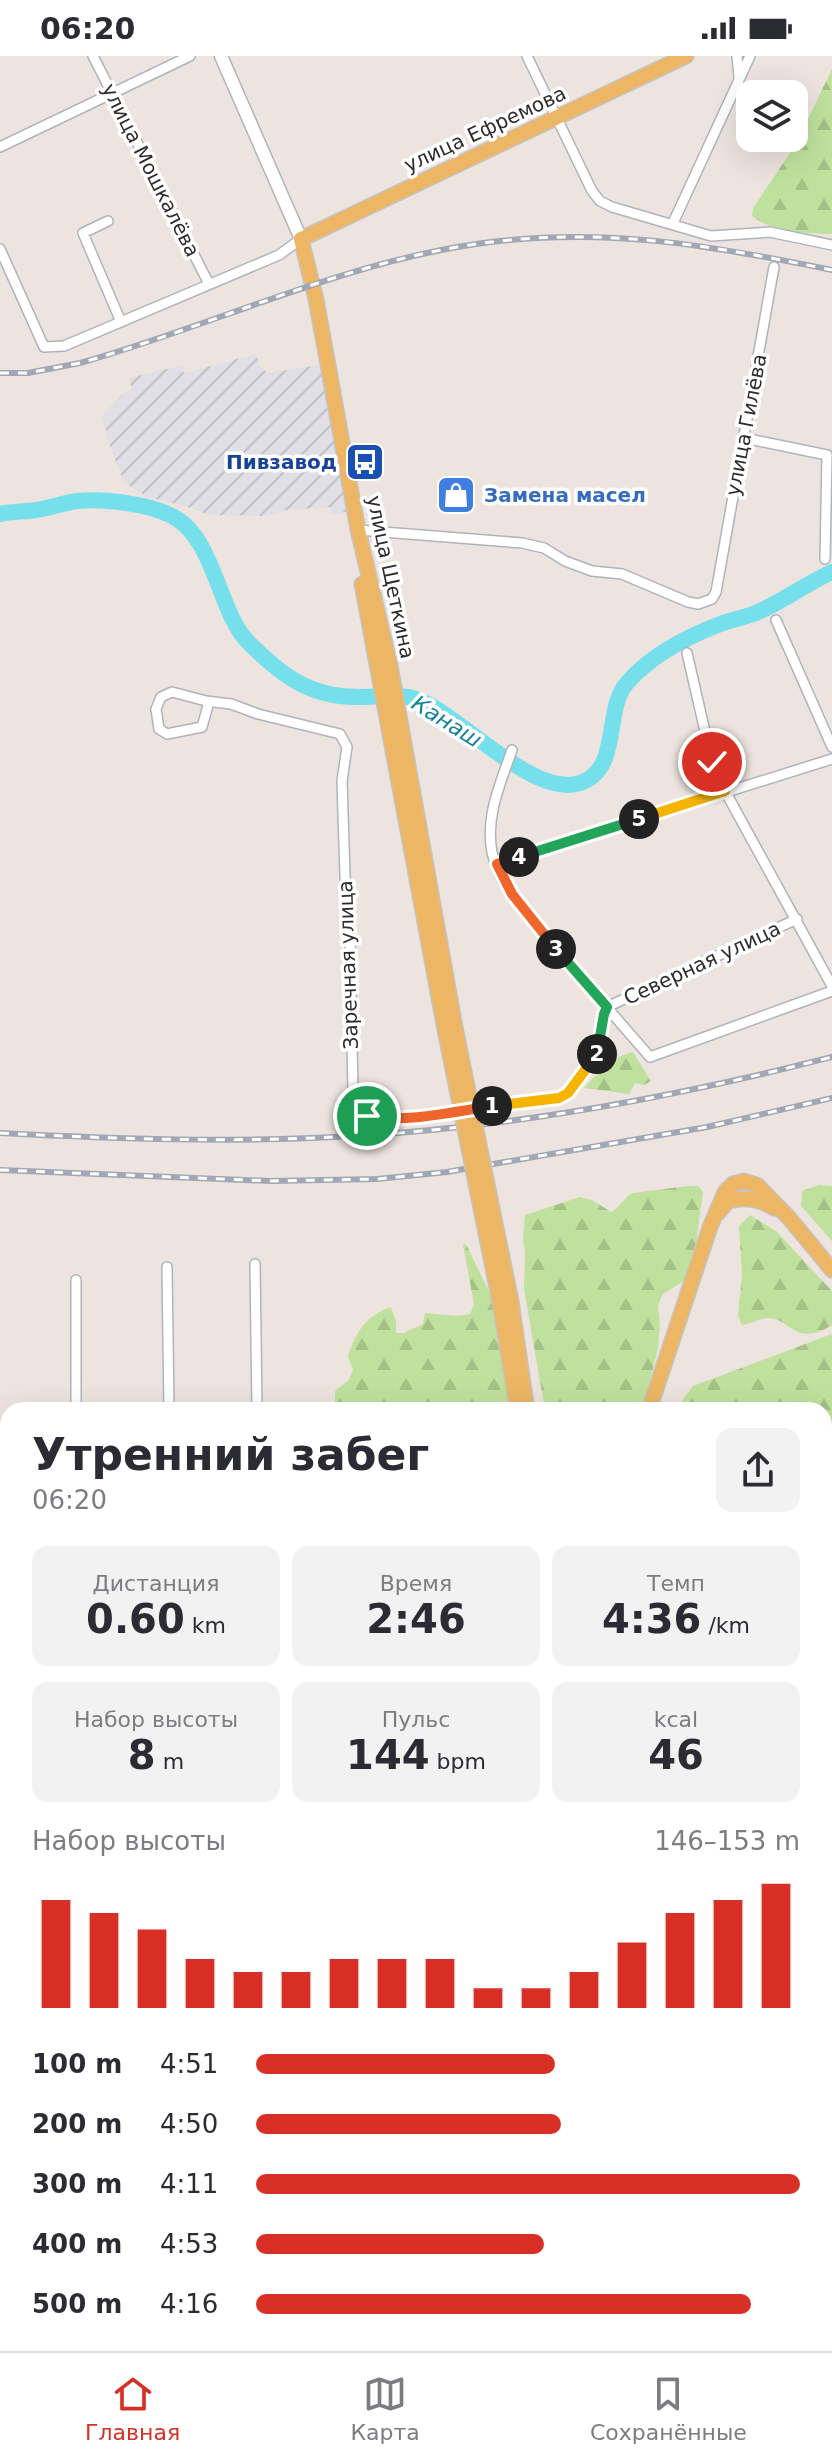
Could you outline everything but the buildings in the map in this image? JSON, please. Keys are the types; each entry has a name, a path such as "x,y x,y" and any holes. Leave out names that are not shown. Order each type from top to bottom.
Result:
{"main road":[{"name":"улица Щеткина","path":"221,56 301,239 316,299 450,1028 505,1302"},
{"name":"улица Ефремова","path":"301,239 686,56"},
{"path":"652,1402 710,1227 728,1201 729,1193 764,1198 790,1219 832,1270"},
{"path":"505,1302 517,1402"},
{"path":"505,1302 525,1402"}],"street":[{"name":"улица Мошкалёва","path":"93,56 209,284"},
{"path":"0,147 190,56"},
{"path":"527,56 585,178 600,201 711,236 770,232 832,245"},
{"path":"737,56 739,80"},
{"path":"739,80 750,56"},
{"path":"673,223 736,86"},
{"path":"108,221 83,233 121,322"},
{"path":"0,249 44,347 64,346 279,255 301,239"},
{"name":"улица Гилёва","path":"358,530 522,543 544,548 565,561 592,571 622,574 672,597 698,604 712,599 774,267"},
{"path":"744,438 827,455 825,559"},
{"path":"776,620 832,747"},
{"path":"512,750 495,797 491,823 492,851 497,864 512,894 535,925 650,1057 832,988 712,762 687,653"},
{"path":"172,692 209,702 202,727 167,734 159,729 156,709 161,697 172,692"},
{"name":"Заречная улица","path":"209,702 231,704 258,714 340,734 347,747 342,781 345,876 350,937 353,1093 355,1106 360,1112 379,1118 417,1116 559,1098 568,1093 597,1056 607,1007"},
{"path":"497,864 832,759"},
{"name":"Северная улица","path":"607,1007 797,919"},
{"path":"255,1264 257,1402"},
{"path":"167,1267 169,1402"},
{"path":"76,1280 76,1402"}],"shaded area":[{"path":"256,354 260,367 268,373 319,365 322,370 349,511 332,515 330,507 286,510 268,516 210,515 148,497 124,482 102,416 132,389 129,378 181,366 184,373"}],"green space":[{"path":"832,69 832,234 790,231 770,226 752,216 753,208 791,152 808,152 808,119"},
{"path":"633,1052 651,1081 644,1085 635,1083 629,1094 584,1088 613,1061"},
{"path":"819,1185 832,1186 832,1241 801,1206 802,1191"},
{"path":"688,1186 698,1186 703,1192 696,1243 684,1281 663,1294 658,1305 658,1349 644,1402 544,1402 524,1289 525,1215 580,1197 592,1200 611,1212 633,1193"},
{"path":"750,1215 776,1231 832,1291 832,1325 809,1334 775,1319 742,1325 738,1316 742,1275 739,1226"},
{"path":"466,1244 494,1302 509,1402 335,1402 335,1391 349,1380 353,1370 348,1356 351,1347 363,1326 382,1310 391,1307 396,1333 423,1324 425,1313 470,1314 474,1304 463,1245"},
{"path":"832,1334 832,1402 681,1402 693,1386"}],"waterway":[{"name":"Канаш","path":"0,514 100,500 139,505 172,516 198,540 239,630 249,643 287,676 330,694 417,699 441,712 522,769 562,785 580,783 593,776 602,765 620,694 648,663 684,640 758,612 832,572"}],"railway":[{"path":"0,373 28,373 80,363 325,281 425,253 476,244 567,237 655,241 832,270"},
{"path":"0,1133 220,1140 414,1132 594,1108 714,1085 832,1057"},
{"path":"0,1170 271,1181 377,1179 447,1172 707,1127 832,1098"}],"place":[{"name":"Пивзавод","path":"365,462"},
{"name":"Замена масел","path":"456,495"}],"route":[{"path":"367,1116 417,1116 559,1098 568,1093 597,1056 607,1007 535,925 512,894 497,864 725,791 712,762"}]}
